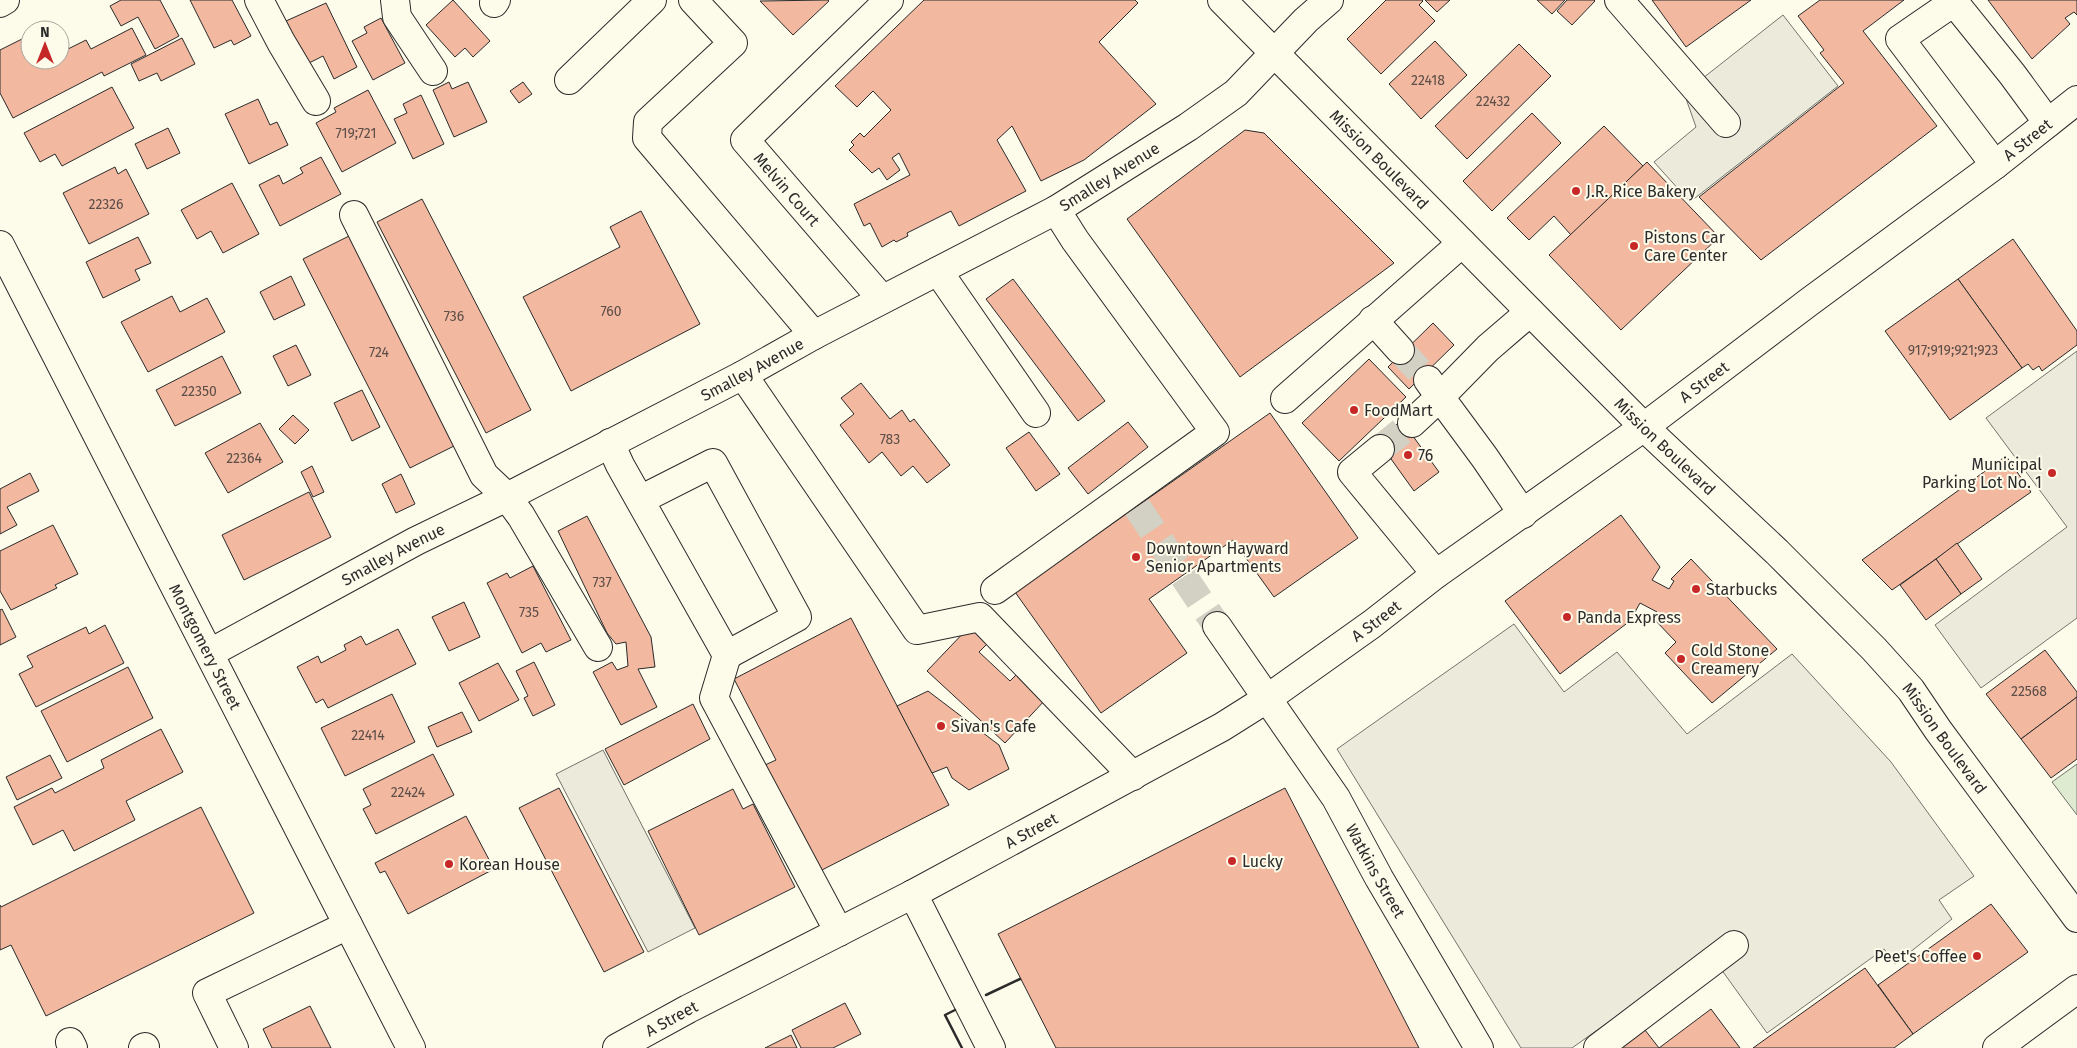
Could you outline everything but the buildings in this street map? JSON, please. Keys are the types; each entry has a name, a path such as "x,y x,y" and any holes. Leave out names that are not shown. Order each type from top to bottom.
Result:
{"main road":[{"path":"0,3 5,0"},
{"path":"259,0 281,42 316,100"},
{"path":"395,0 397,17 433,71"},
{"path":"570,80 652,0"},
{"path":"693,0 733,43 648,122 647,138 814,335"},
{"name":"Melvin Court","path":"882,299 745,140 889,0"},
{"name":"Mission Boulevard","path":"1222,0 1644,427 1828,602 1911,690 1938,730 2077,918"},
{"name":"Smalley Avenue","path":"210,654 416,541 508,497 743,375 882,299 1056,210 1188,127 1229,98 1329,0"},
{"path":"1620,0 1726,123"},
{"path":"1995,165 1900,38 1954,2 2012,74 2048,123"},
{"name":"A Street","path":"627,1045 1132,776 1222,727 1268,698 1372,624 1436,574 1644,427 1816,296 1995,165 2077,100"},
{"path":"994,590 1132,500 1215,432 1075,240 1056,210"},
{"path":"354,215 484,475 508,497 521,516 598,647"},
{"path":"1285,399 1462,243"},
{"name":"Montgomery Street","path":"0,245 7,278 210,654 411,1048"},
{"path":"938,272 1036,412"},
{"path":"1412,423 1434,389 1488,348 1530,312"},
{"path":"1373,320 1400,350"},
{"path":"743,375 917,630 980,617 1132,776"},
{"path":"1434,389 1485,458 1523,514"},
{"path":"610,444 727,655"},
{"path":"1380,449 1352,472 1436,574"},
{"path":"640,500 713,463 797,617 727,655 714,698 839,932"},
{"name":"Watkins Street","path":"1218,626 1336,798 1379,878 1479,1048"},
{"path":"913,894 991,1048"},
{"path":"234,1048 207,993 348,925"},
{"path":"1598,1048 1734,945"},
{"path":"1997,1048 2077,989"}],"green space":[{"path":"2077,764 2077,815 2052,782"}],"shaded area":[{"path":"1783,15 1838,86 1690,202 1654,162 1696,127 1684,93"},
{"name":"Municipal Parking Lot No. 1","path":"2077,351 2077,618 1981,688 1935,625 2067,527 1986,418"},
{"path":"1514,624 1564,692 1617,652 1687,734 1792,654 1891,762 1974,876 1939,900 1952,919 1895,964 1884,949 1767,1033 1708,951 1572,1048 1521,1048 1337,749"},
{"path":"603,750 695,928 648,952 556,774"}],"tunnel":[{"path":"1400,350 1428,380"},
{"path":"1380,449 1412,423"},
{"path":"1137,507 1217,626"}],"wall":[{"path":"986,995 1020,979"},
{"path":"955,1010 945,1015 962,1048"}],"place":[{"name":"J.R. Rice Bakery","path":"1576,191"},
{"name":"Pistons Car Care Center","path":"1634,246"},
{"name":"FoodMart","path":"1354,410"},
{"name":"76","path":"1408,455"},
{"name":"Municipal Parking Lot No. 1","path":"2052,473"},
{"name":"Downtown Hayward Senior Apartments","path":"1136,557"},
{"name":"Starbucks","path":"1696,589"},
{"name":"Panda Express","path":"1567,617"},
{"name":"Cold Stone Creamery","path":"1681,659"},
{"name":"Sivan's Cafe","path":"941,726"},
{"name":"Lucky","path":"1232,861"},
{"name":"Korean House","path":"449,864"},
{"name":"Peet's Coffee","path":"1977,956"}]}
